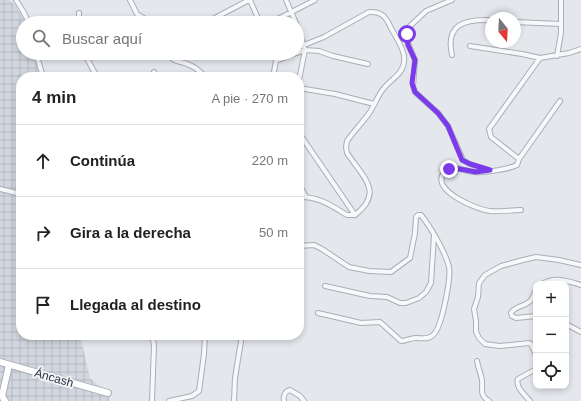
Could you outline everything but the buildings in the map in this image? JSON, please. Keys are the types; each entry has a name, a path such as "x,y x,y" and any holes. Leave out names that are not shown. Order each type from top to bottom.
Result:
{"street":[{"path":"16,0 26,16"},
{"path":"130,0 137,14 140,16"},
{"path":"219,16 250,0 257,16"},
{"path":"286,0 293,16"},
{"path":"284,16 315,0"},
{"path":"452,0 426,11 408,28 406,39 415,60 413,86 415,92 438,113 448,126 462,160 490,170"},
{"path":"557,56 561,24 561,0"},
{"path":"305,47 369,12 377,11 383,14 405,56 403,68 384,88 370,112 347,141 347,153 363,176 370,192 366,203 355,216"},
{"path":"452,55 450,47 451,36 462,22 485,19"},
{"path":"521,22 561,24"},
{"path":"470,46 540,58 569,54 581,49"},
{"path":"305,47 333,56 368,64"},
{"path":"304,52 305,47"},
{"path":"519,159 492,137 489,129 540,58"},
{"path":"38,60 42,72"},
{"path":"88,60 94,72"},
{"path":"174,60 188,64 201,72"},
{"path":"300,72 303,60"},
{"path":"274,72 276,61"},
{"path":"304,89 335,94 374,104"},
{"path":"521,210 490,211 473,207 447,191 442,184 442,174 449,169 454,168 476,172 514,166 519,163 519,159 560,101"},
{"path":"304,140 355,216"},
{"path":"0,189 16,193"},
{"path":"304,193 306,197 320,199 347,215 355,216"},
{"path":"304,246 314,245 349,267 369,271 392,272 410,258 415,233 416,217 421,215 434,232 447,261 450,272 440,321 435,334 425,339 416,338 401,341 380,322 362,324 318,313"},
{"path":"325,286 370,296 387,297 400,303 406,303 419,298 429,289 431,283 434,232"},
{"path":"535,353 529,343 500,346 485,344 479,338 476,332 474,309 478,296 479,283 485,275 501,266 523,260 536,258 559,260 581,265"},
{"path":"548,281 556,279 566,280 581,285"},
{"path":"533,296 528,302 514,309 511,313 512,316 516,318 533,316"},
{"path":"569,326 581,332"},
{"path":"152,401 153,340"},
{"path":"169,401 192,396 199,391 205,340"},
{"path":"234,401 235,378 241,340"},
{"path":"477,361 482,379 482,393 489,401"},
{"name":"Áncash","path":"0,362 108,393"},
{"path":"2,398 9,365"},
{"path":"530,401 517,386 517,382 518,379 533,371"},
{"path":"284,401 285,395 290,390 300,396 304,401"}],"shaded area":[{"path":"0,0 9,0 16,6 22,16 16,16 16,60 38,60 42,72 16,72 16,340 81,340 90,378 110,395 109,401 9,401 6,396 0,395"}],"route":[{"path":"407,34 406,39 415,60 412,83 415,92 438,113 448,126 462,160 490,170 476,172 454,168 449,169"}]}
